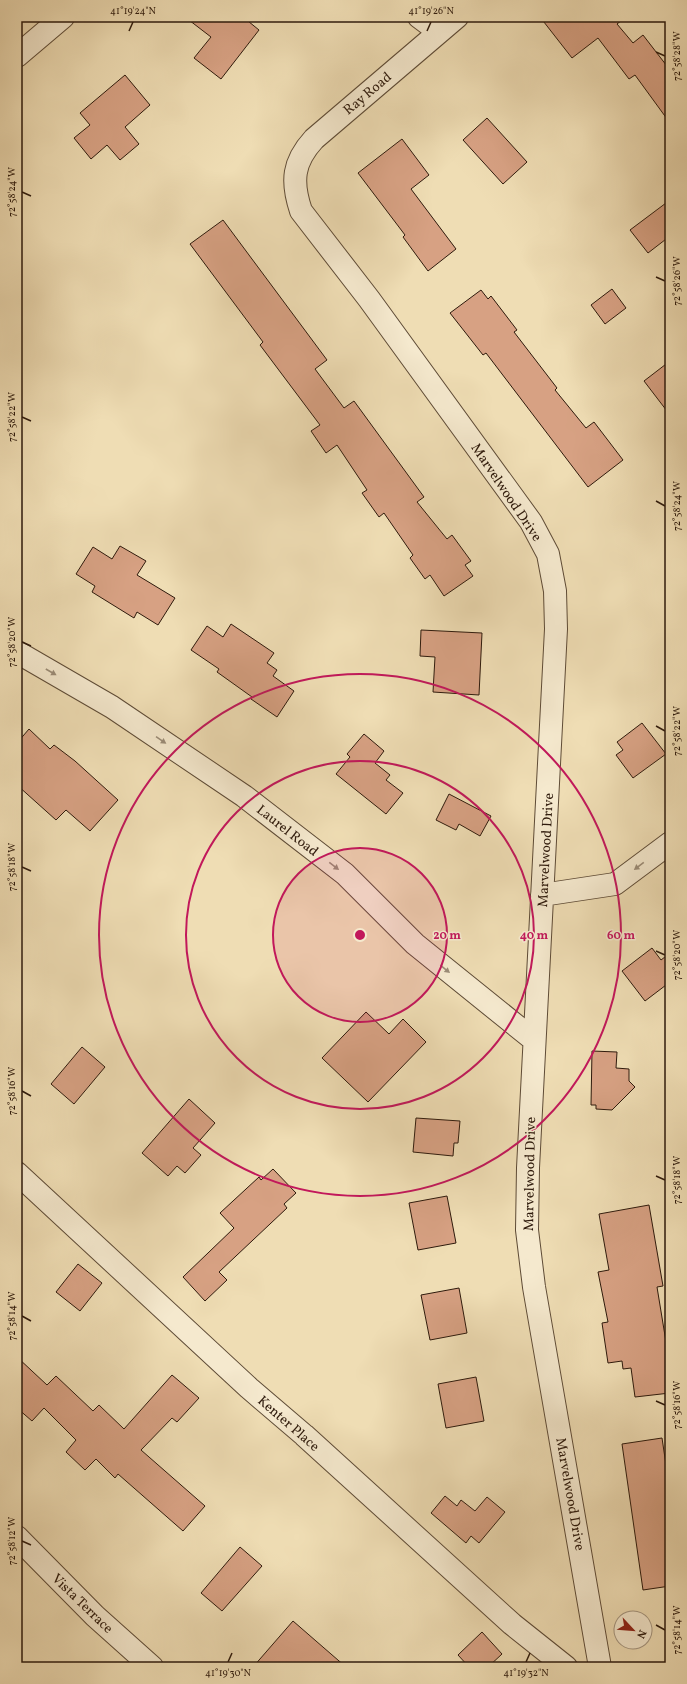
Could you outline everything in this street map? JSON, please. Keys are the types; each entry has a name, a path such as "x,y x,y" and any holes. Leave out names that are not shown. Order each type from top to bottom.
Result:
{"street":[{"path":"17,56 63,17"},
{"path":"419,17 439,32"},
{"name":"Ray Road","path":"294,181 299,160 305,149 314,138 457,17"},
{"name":"Marvelwood Drive","path":"294,181 296,196 301,211 455,416 531,522 548,554 555,591 556,629 534,1040 528,1168 527,1230 529,1251 600,1667"},
{"name":"Laurel Road","path":"17,652 112,707 244,796 344,874 415,944 534,1040"},
{"path":"542,895 615,884 670,843"},
{"name":"Kenter Place","path":"17,1173 250,1388 512,1624 566,1667"},
{"name":"Vista Terrace","path":"17,1538 95,1616 152,1667"}],"building":[{"path":"185,17 243,17 259,30 221,79 194,58 211,37"},
{"path":"540,17 626,17 617,24 633,43 643,35 670,70 670,123 635,75 629,79 598,38 572,58"},
{"path":"125,75 150,105 125,127 139,144 120,160 107,145 91,159 74,138 90,125 80,113"},
{"path":"487,118 527,162 503,184 463,140"},
{"path":"402,139 429,175 411,189 456,249 428,271 403,237 405,235 358,173"},
{"path":"670,200 670,236 648,253 630,230"},
{"path":"223,220 327,360 315,369 344,408 354,401 424,497 417,502 447,539 452,535 471,561 465,565 473,576 444,596 430,575 425,579 410,558 413,555 384,513 379,517 362,493 367,490 337,445 326,453 311,431 320,425 260,345 263,342 190,244"},
{"path":"612,289 626,308 605,324 591,305"},
{"path":"481,290 488,299 491,296 517,330 514,332 557,388 555,390 586,428 594,422 623,460 588,487 486,353 483,355 450,313"},
{"path":"670,361 670,415 644,381"},
{"path":"120,546 146,561 137,575 175,598 158,625 137,612 134,618 92,592 95,586 76,574 93,547 112,559"},
{"path":"231,624 274,653 267,663 277,670 273,676 294,691 277,717 217,672 219,669 191,650 207,626 223,637"},
{"path":"421,630 482,633 479,695 433,692 435,657 420,656"},
{"path":"642,723 666,754 633,778 616,755 623,750 617,742"},
{"path":"29,729 50,749 54,745 75,761 118,800 90,831 66,810 56,820 17,785 17,743"},
{"path":"364,734 384,751 375,763 390,775 386,780 403,793 386,814 336,774 350,757 347,754"},
{"path":"449,794 491,816 480,836 459,824 456,830 436,820"},
{"path":"652,948 661,960 670,953 670,982 645,1001 622,971"},
{"path":"366,1012 389,1034 403,1019 426,1042 368,1102 322,1058"},
{"path":"82,1047 105,1067 74,1104 51,1084"},
{"path":"592,1051 617,1052 616,1068 629,1069 629,1081 635,1087 612,1110 596,1109 596,1105 591,1105"},
{"path":"189,1099 215,1123 193,1148 201,1155 185,1173 177,1166 168,1176 142,1153"},
{"path":"416,1118 460,1121 458,1143 454,1143 453,1156 413,1152"},
{"path":"273,1169 296,1193 284,1204 287,1208 219,1272 227,1280 205,1301 183,1277 234,1228 220,1213 259,1177 261,1180"},
{"path":"447,1196 456,1243 418,1250 409,1203"},
{"path":"649,1205 663,1286 657,1287 667,1348 670,1347 670,1393 635,1397 631,1368 623,1369 622,1361 608,1363 602,1323 608,1322 598,1272 609,1270 599,1214"},
{"path":"78,1264 102,1283 80,1311 56,1292"},
{"path":"459,1288 467,1333 430,1340 421,1295"},
{"path":"17,1357 47,1385 56,1376 93,1411 99,1405 124,1429 172,1375 199,1398 177,1422 172,1418 141,1450 205,1506 183,1531 118,1474 115,1478 96,1459 85,1470 66,1452 76,1440 44,1408 32,1421 17,1408"},
{"path":"476,1377 484,1421 446,1428 438,1384"},
{"path":"662,1438 670,1492 670,1586 643,1590 622,1444"},
{"path":"445,1496 457,1506 461,1500 475,1511 487,1497 505,1512 479,1543 471,1536 466,1543 431,1513"},
{"path":"240,1547 262,1566 222,1611 201,1593"},
{"path":"293,1621 316,1641 346,1667 253,1667"},
{"path":"482,1632 502,1654 488,1667 469,1667 458,1655"}]}
